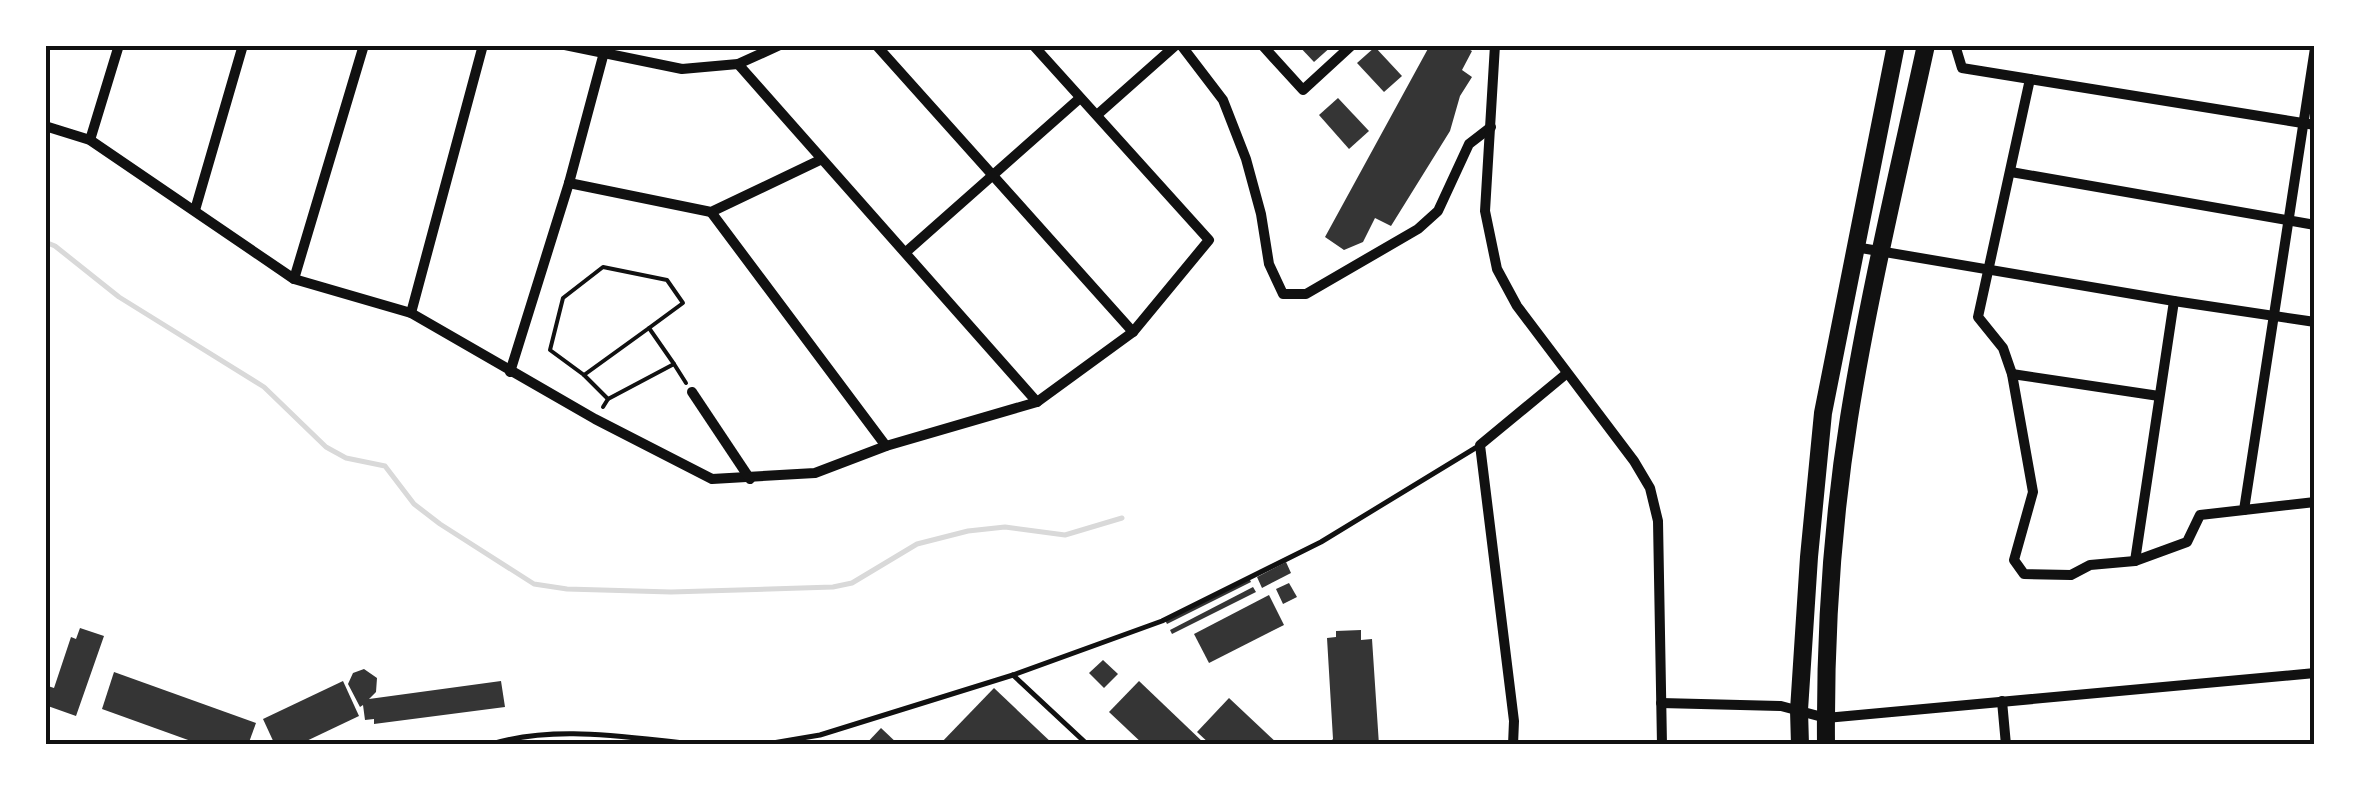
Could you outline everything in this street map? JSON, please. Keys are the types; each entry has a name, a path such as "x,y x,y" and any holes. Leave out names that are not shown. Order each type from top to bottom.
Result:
{"main road":[{"path":"1800,745 1809,557 1823,413 1896,45"},
{"path":"1826,745 1833,568 1848,421 1880,251 1926,45"}],"street":[{"path":"90,140 119,45"},
{"path":"195,210 243,45"},
{"path":"294,279 364,45"},
{"path":"411,313 483,45"},
{"path":"565,45 682,69 738,64 780,45"},
{"path":"876,45 1133,332"},
{"path":"45,126 90,140 294,279 411,313 595,419 712,479 814,474 886,446 1037,402 1133,332 1208,240 1033,45"},
{"path":"1096,115 1179,45 1223,100 1246,159 1269,264 1283,294 1306,294 1418,229 1438,211 1469,144 1491,126"},
{"path":"1262,45 1303,90 1352,45"},
{"path":"1495,45 1486,211 1497,269 1517,306 1650,488 1658,521 1662,745"},
{"path":"1954,45 1962,68 2315,126"},
{"path":"2244,510 2315,48"},
{"path":"510,372 604,50"},
{"path":"738,64 1037,402"},
{"path":"2030,78 1978,318 2003,348 2012,374 2033,492 2014,560 2024,574 2071,576 2090,565 2135,561 2187,542 2200,515 2315,502"},
{"path":"906,252 1080,98"},
{"path":"568,183 711,212 820,160"},
{"path":"2011,172 2315,224"},
{"path":"711,212 886,446"},
{"path":"1854,247 2315,322"},
{"path":"2135,561 2174,301"},
{"path":"1514,745 1480,445 1566,374"},
{"path":"2012,374 2159,396"},
{"path":"692,392 750,479"},
{"path":"1661,703 1799,710 1826,718 2315,673"},
{"path":"2002,701 2006,745"}],"lane":[{"path":"760,745 820,735 1013,675 1180,612 1321,542 1480,445"},
{"path":"1013,675 1088,745"},
{"path":"488,745 511,738 577,733 705,745"}],"path":[{"path":"584,375 683,303 667,280 604,267 564,298 550,350 608,398"},
{"path":"648,328 692,392"},
{"path":"595,419 608,398 674,364"}],"building":[{"path":"1298,45 1333,45 1314,62"},
{"path":"1430,45 1461,45 1472,51 1462,70 1472,77 1460,96 1450,131 1391,226 1375,218 1363,242 1344,250 1325,237"},
{"path":"1375,47 1402,76 1384,92 1357,63"},
{"path":"1338,98 1369,131 1349,149 1319,115"},
{"path":"1286,562 1291,573 1262,588 1257,577"},
{"path":"1249,578 1251,582 1167,624 1165,620"},
{"path":"1289,583 1297,597 1283,604 1276,589"},
{"path":"1253,587 1256,592 1172,634 1170,630"},
{"path":"1269,595 1284,625 1209,663 1194,634"},
{"path":"80,628 104,636 76,716 45,705 45,685 54,688 71,637 76,639"},
{"path":"1361,630 1361,640 1372,639 1379,745 1327,745 1333,739 1327,638 1336,637 1336,631"},
{"path":"1103,660 1118,674 1104,688 1089,673"},
{"path":"364,669 377,678 376,692 369,699 501,681 505,707 374,724 374,719 365,720 363,705 360,707 348,684 353,673"},
{"path":"114,672 256,723 248,745 202,745 102,709"},
{"path":"343,681 359,716 298,745 275,745 263,719"},
{"path":"1139,681 1206,745 1144,745 1109,712"},
{"path":"994,688 1054,745 939,745"},
{"path":"1229,698 1279,745 1211,745 1197,732"},
{"path":"881,728 899,745 865,745"}],"waterway":[{"path":"45,242 119,297 264,387 326,447 346,458 385,466 414,504 534,584 567,589 671,592 833,587 852,583 917,544 968,531 1005,527 1065,535 1122,518"}]}
